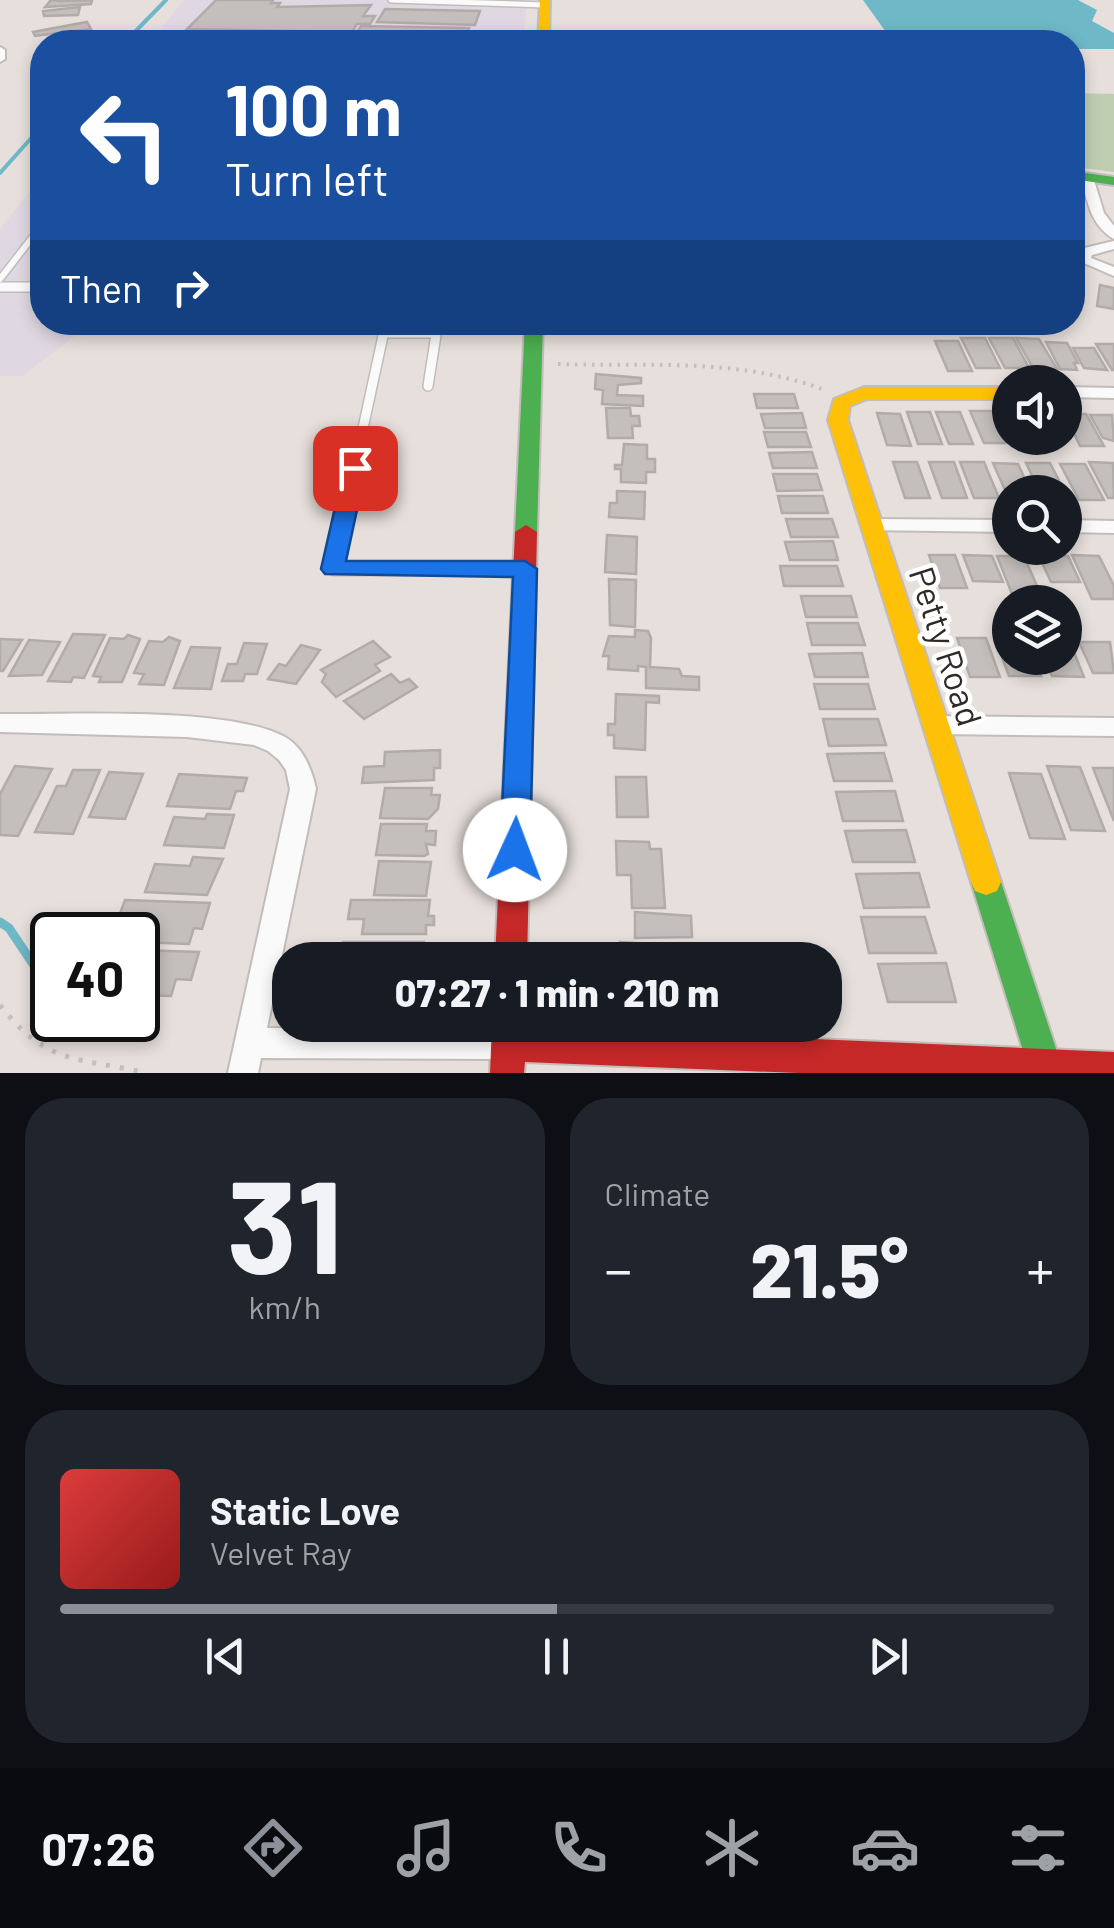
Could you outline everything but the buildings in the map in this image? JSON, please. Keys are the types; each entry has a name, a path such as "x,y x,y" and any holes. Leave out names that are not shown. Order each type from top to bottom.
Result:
{"street":[{"path":"544,30 545,3"},
{"path":"0,50 0,59"},
{"path":"1085,177 1114,181"},
{"path":"1085,187 1097,214 1114,235"},
{"path":"1085,252 1114,244"},
{"path":"1085,260 1114,272"},
{"path":"512,942 534,335"},
{"name":"Petty Road","path":"992,392 864,393 841,403 838,420 1046,1071"},
{"path":"1082,392 1114,393"},
{"path":"872,524 992,526"},
{"path":"1082,526 1114,526"},
{"path":"0,723 217,730 276,744 300,768 302,789 246,1058 508,1047 1046,1071 1114,1069"},
{"path":"936,724 1114,726"}],"lane":[{"path":"391,0 545,3"},
{"path":"0,279 30,240"},
{"path":"0,287 30,287"},
{"path":"383,335 333,569 525,569"},
{"path":"428,386 436,335"}],"path":[{"path":"558,364 766,370 800,378 831,392"},
{"path":"0,1005 16,1035 28,1047"},
{"path":"74,1067 146,1073"}],"shaded area":[{"path":"184,0 527,0 524,30 160,30"},
{"path":"30,191 30,335 76,335 22,376 0,376 0,229"}],"green space":[{"path":"1085,93 1114,94 1114,172 1085,168"}],"water":[{"path":"863,0 1078,0 1097,10 1092,21 1114,33 1114,49 1085,49 1085,30 884,30"}],"waterway":[{"path":"137,30 166,0"},
{"path":"0,173 30,139"},
{"path":"0,922 9,928 30,960"}],"traffic: fast":[{"path":"1085,177 1114,181"},
{"path":"526,532 534,335"},
{"path":"986,882 1047,1073"}],"traffic: slow":[{"path":"544,30 545,0"},
{"path":"986,882 838,420 841,403 864,393 992,393"}],"traffic: jam":[{"path":"512,942 526,532"},
{"path":"507,1073 508,1042"},
{"path":"508,1044 1114,1069"}],"route":[{"path":"355,468 333,569 525,569 515,850"}]}
